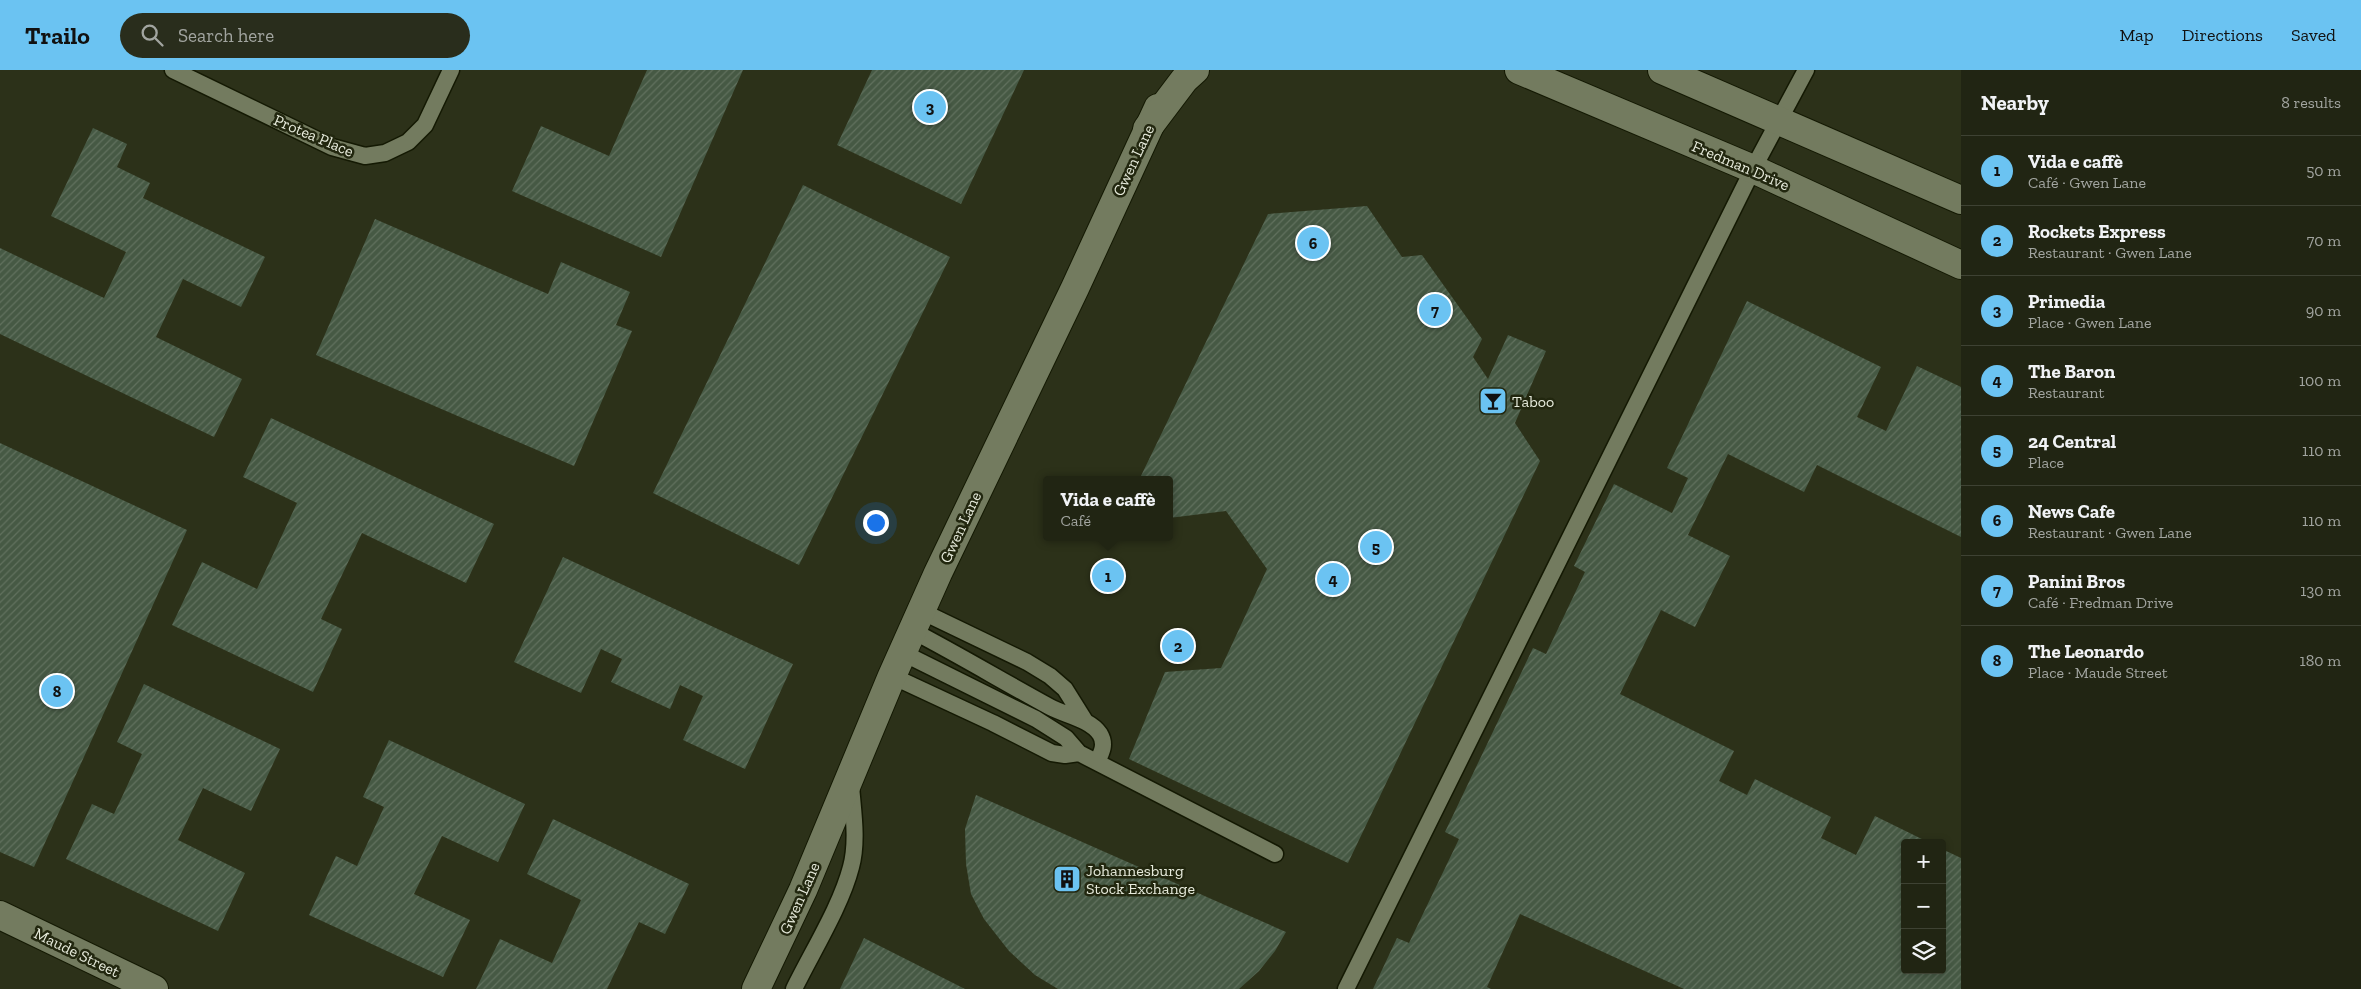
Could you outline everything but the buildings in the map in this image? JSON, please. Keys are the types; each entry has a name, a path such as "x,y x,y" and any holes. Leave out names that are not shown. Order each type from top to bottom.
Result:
{"street":[{"name":"Fredman Drive","path":"1519,70 1752,169 1961,265"},
{"path":"1662,70 1961,200"},
{"name":"Gwen Lane","path":"756,989 803,890 907,643 1075,288 1147,129 1184,80 1179,72"},
{"name":"Maude Street","path":"0,915 154,989"}],"lane":[{"name":"Protea Place","path":"173,70 332,147 365,156 385,153 408,142 425,125 451,70"},
{"path":"1346,989 1752,169 1780,121 1806,70"},
{"path":"907,643 1084,721 1099,732 1104,742 1097,762"},
{"path":"907,643 1027,662 1050,676 1065,689 1084,721"},
{"path":"907,643 993,723 1052,753 1065,755 1079,753"},
{"path":"907,643 1066,738 1079,753 1275,854"},
{"path":"794,989 836,905 852,866 854,829 850,776"}],"place":[{"name":"Primedia","path":"930,107"},
{"name":"News Cafe","path":"1313,243"},
{"name":"Panini Bros","path":"1435,310"},
{"name":"Taboo","path":"1493,401"},
{"name":"24 Central","path":"1376,547"},
{"name":"Vida e caffè","path":"1108,576"},
{"name":"The Baron","path":"1333,579"},
{"name":"Rockets Express","path":"1178,646"},
{"name":"The Leonardo","path":"57,691"},
{"name":"Johannesburg Stock Exchange","path":"1067,879"}]}
